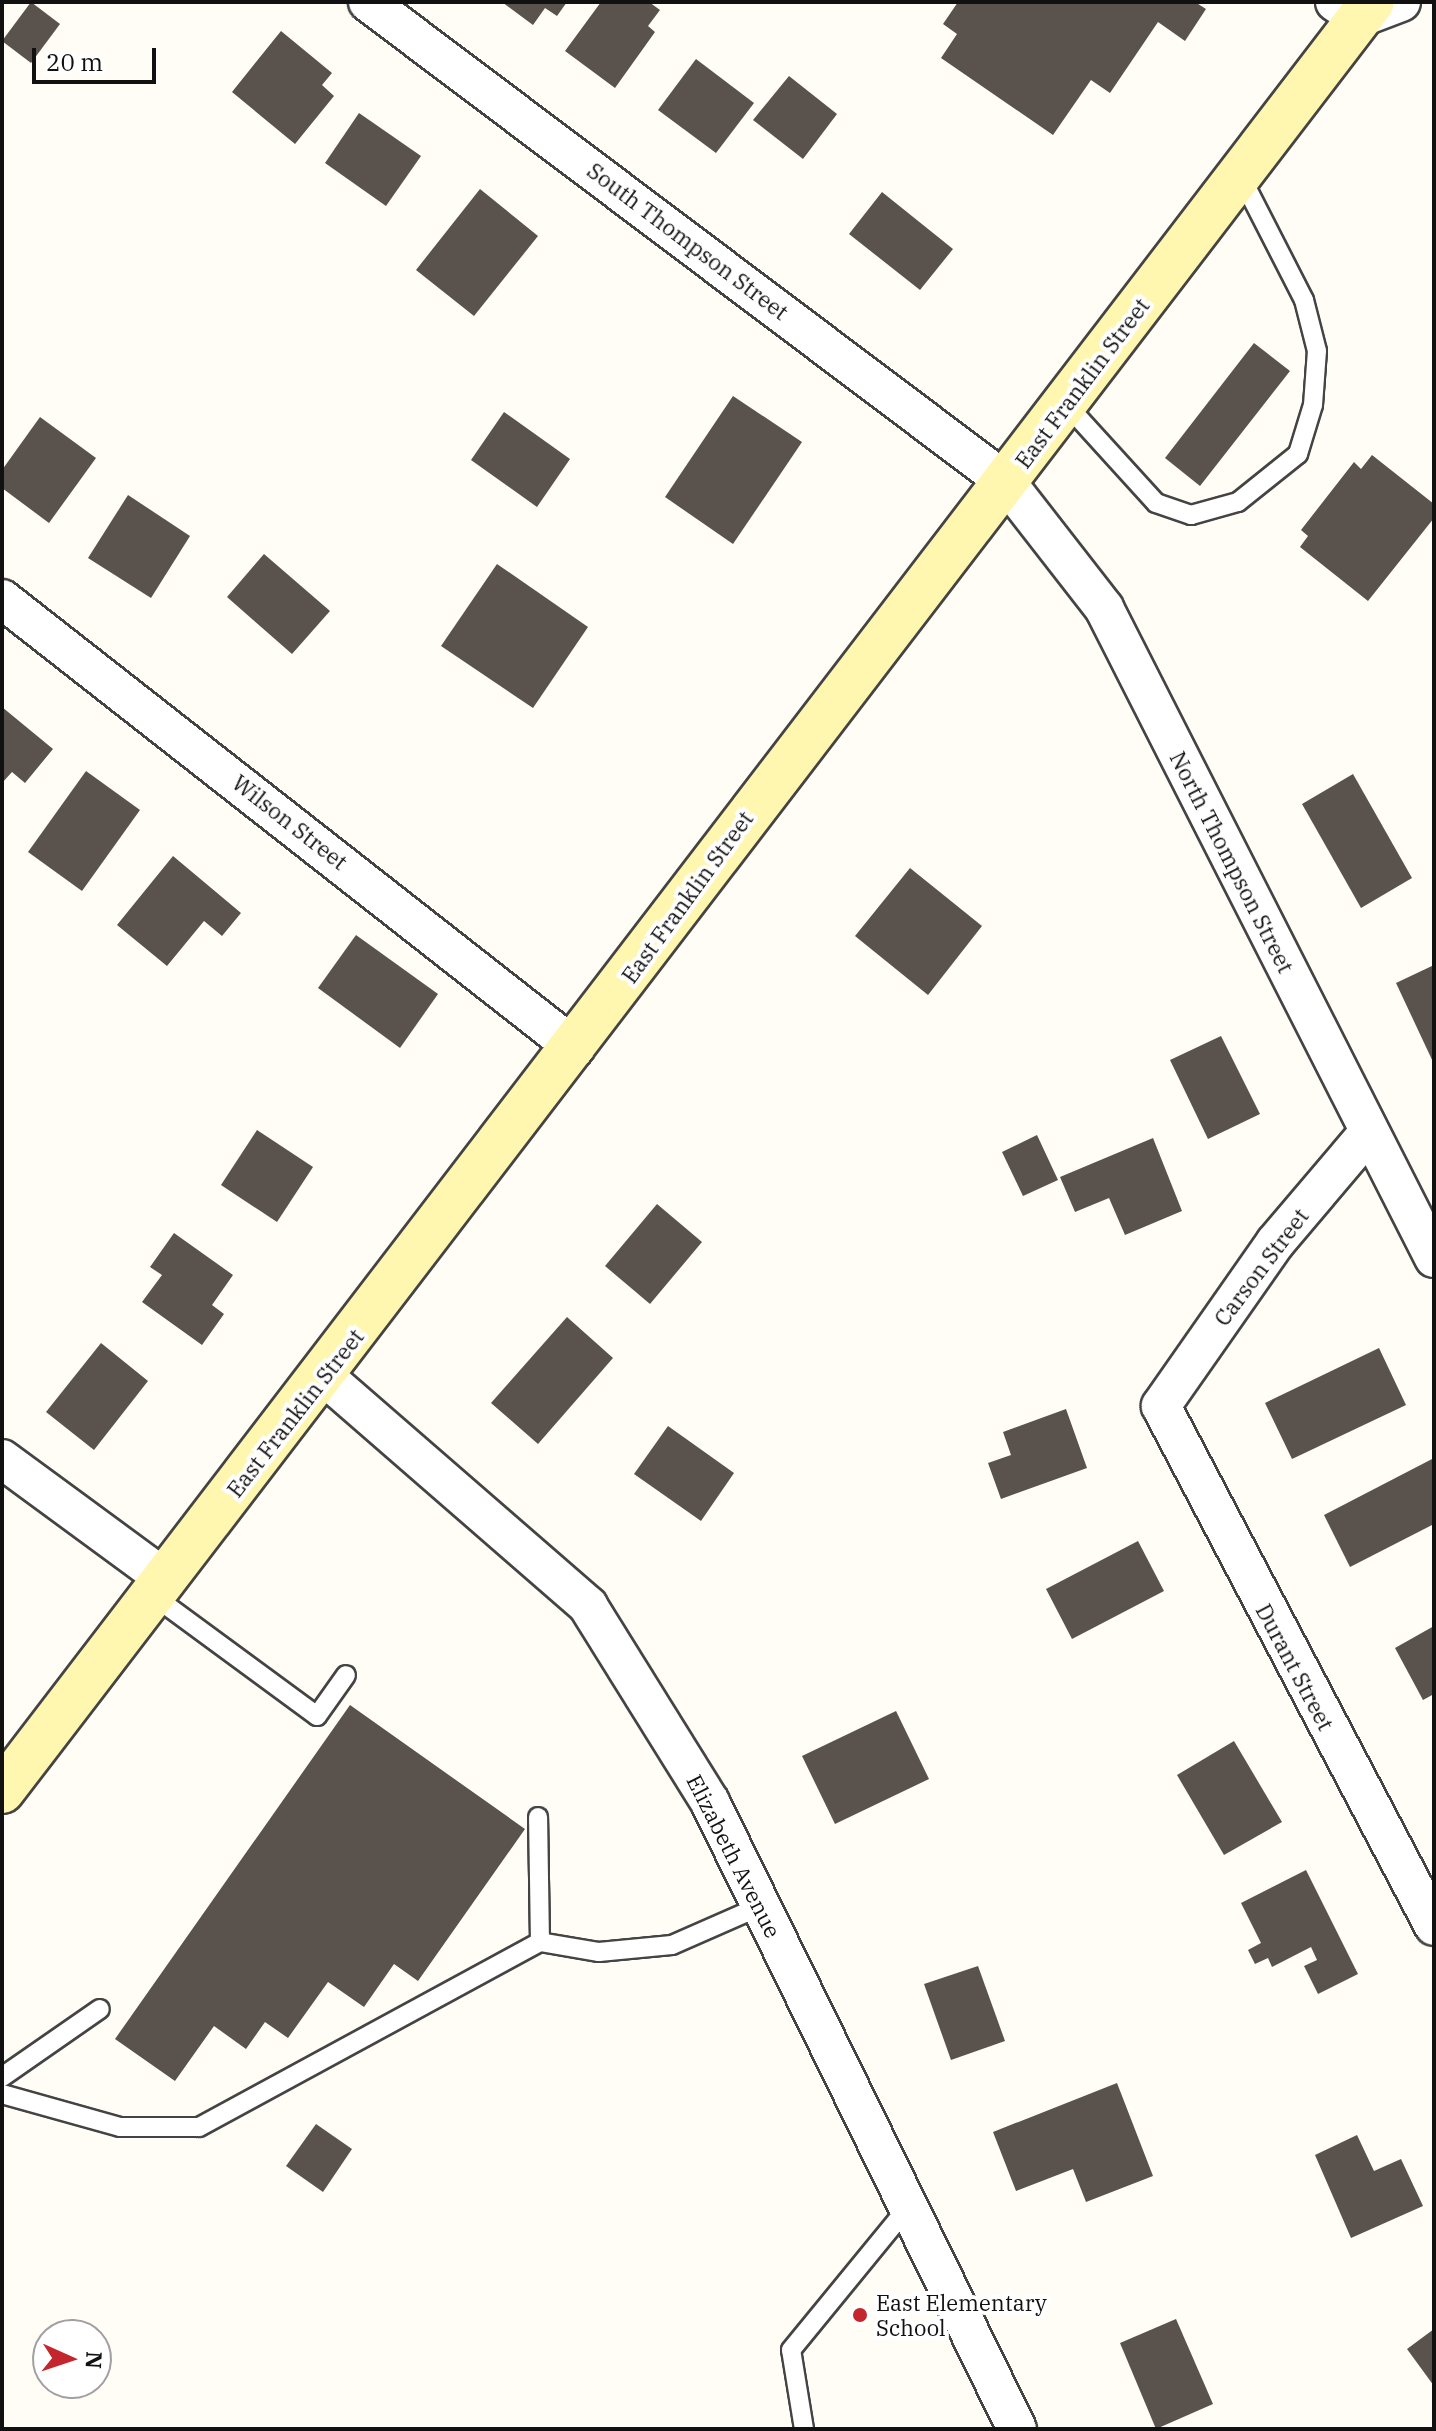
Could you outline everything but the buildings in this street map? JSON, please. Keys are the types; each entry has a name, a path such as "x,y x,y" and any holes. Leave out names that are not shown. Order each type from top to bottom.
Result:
{"main road":[{"name":"East Franklin Street","path":"2,1791 157,1586 325,1377 575,1048 806,734 1006,482 1240,175 1355,7"}],"street":[{"name":"South Thompson Street","path":"368,2 1006,482"},
{"path":"1355,7 1401,2"},
{"name":"North Thompson Street","path":"1006,482 1104,608 1434,1258"},
{"name":"Wilson Street","path":"2,599 575,1048"},
{"name":"Carson Street","path":"1161,1406 1275,1243 1369,1132"},
{"name":"Elizabeth Avenue","path":"325,1377 588,1606 710,1802 1017,2429"},
{"name":"Durant Street","path":"1161,1406 1434,1926"},
{"path":"2,1459 157,1586"}],"lane":[{"path":"1066,404 1156,503 1191,515 1238,502 1298,454 1313,405 1317,351 1304,300 1240,175"},
{"path":"157,1586 317,1716 346,1675"},
{"path":"538,1817 540,1942"},
{"path":"2,2094 120,2127 199,2127 540,1942 599,1952 672,1945 761,1906"},
{"path":"2,2077 100,2009"},
{"path":"804,2429 791,2350 908,2207"}],"place":[{"name":"East Elementary School","path":"860,2315"}]}
